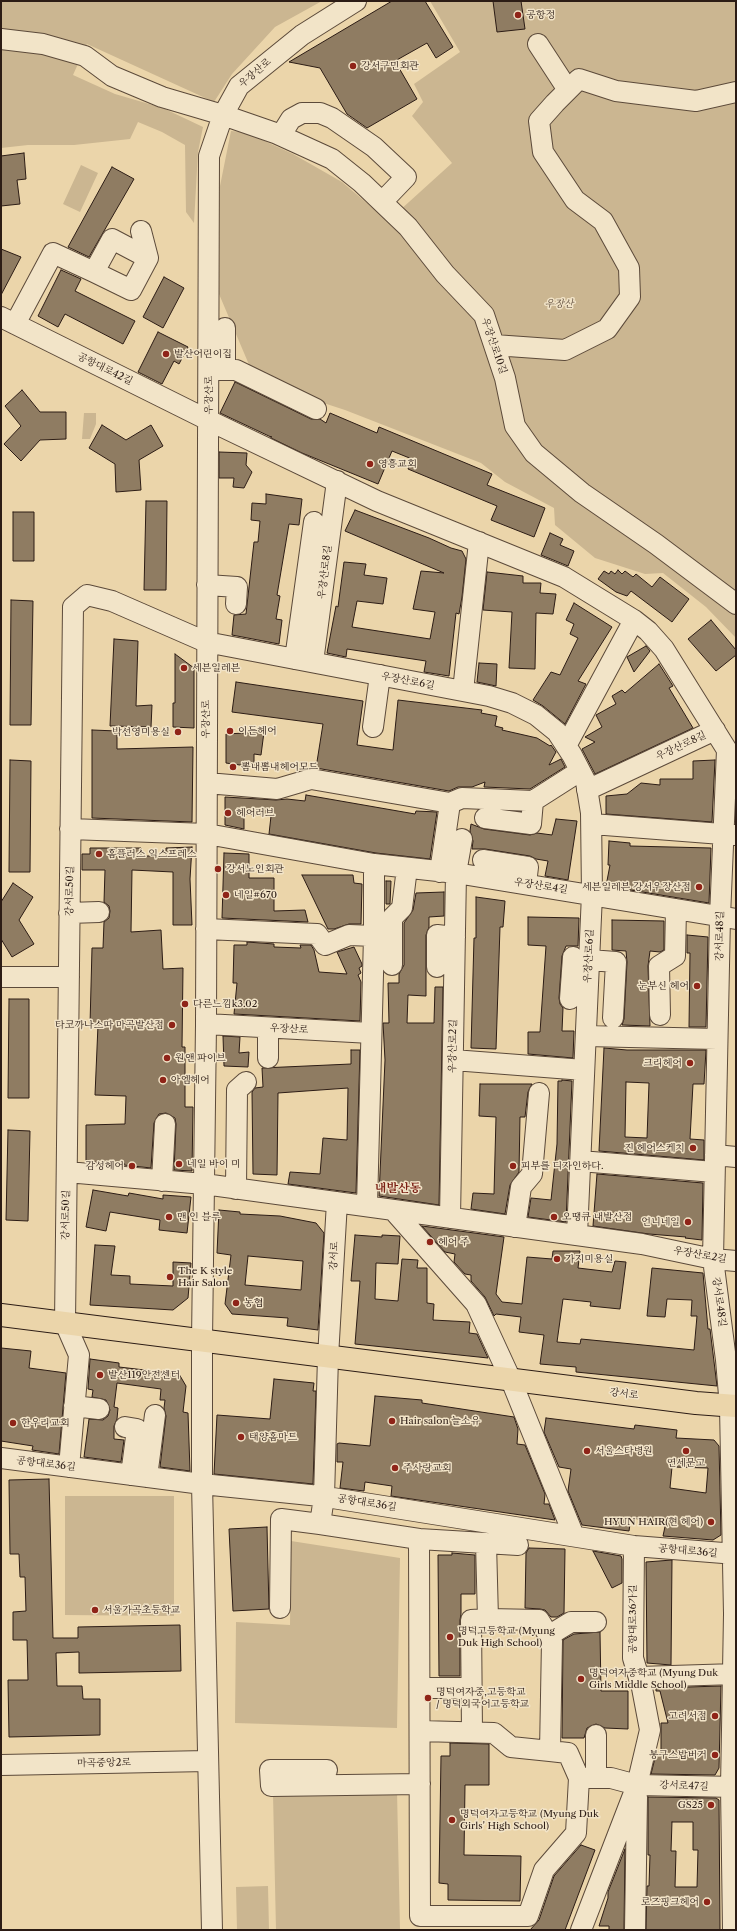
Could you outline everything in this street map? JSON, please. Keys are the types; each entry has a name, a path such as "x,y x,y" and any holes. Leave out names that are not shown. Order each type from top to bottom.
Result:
{"main road":[{"name":"강서로","path":"1,1315 511,1380 733,1406"}],"street":[{"name":"우장산로","path":"202,1341 206,1024 206,642 208,420 217,370 209,156 223,115 239,86 302,35 356,1"},
{"name":"우장산로10길","path":"1,39 43,44 85,56 112,76 162,97 223,115 281,136 332,159 362,183 408,227 445,274 484,315 505,378 515,426 534,453 582,493 656,544 736,604"},
{"path":"538,44 568,90"},
{"path":"494,345 565,350 607,329 630,297 629,268 603,221 575,200 542,152 539,120 579,79 616,91 696,101 736,92"},
{"path":"281,136 291,119 302,113 320,113 332,118 374,147 406,177 382,202"},
{"path":"8,321 53,253 131,290 148,258 141,231"},
{"path":"94,272 112,239 148,258"},
{"name":"공항대로42길","path":"8,321 208,420"},
{"path":"225,328 217,370 236,370 316,409"},
{"name":"우장산로8길","path":"208,420 377,501 564,576 634,620 648,632 664,649 715,730 587,790"},
{"name":"우장산로8길","path":"304,661 337,481"},
{"path":"304,661 314,522"},
{"path":"462,691 479,542"},
{"path":"207,585 237,587 236,604"},
{"name":"강서로50길","path":"65,1323 72,607 87,595 112,600 206,642"},
{"path":"566,746 634,620"},
{"name":"우장산로6길","path":"206,642 495,697 536,714 558,732 580,771 587,790 592,824 592,894 581,967 586,1036 577,1235"},
{"path":"372,727 380,675"},
{"path":"715,730 736,738"},
{"name":"강서로48길","path":"715,730 727,750 730,834 728,918 717,1039 713,1259 733,1406"},
{"path":"207,784 277,789 312,779 450,803 462,798 532,801 580,771"},
{"path":"485,818 531,824 532,801"},
{"path":"448,872 450,803"},
{"path":"592,824 730,834"},
{"path":"70,829 207,834"},
{"name":"우장산로4길","path":"207,834 374,864 448,872 592,894 728,918"},
{"path":"448,872 462,839"},
{"path":"484,860 528,867 526,884"},
{"path":"366,1206 374,936 374,864"},
{"path":"392,965 392,918 402,908 407,868"},
{"name":"우장산로2길","path":"448,872 455,937 450,1218"},
{"path":"660,1015 659,966 675,956 676,909"},
{"path":"69,913 99,912"},
{"path":"206,930 317,934 325,945 349,935 374,936"},
{"path":"437,967 437,935 455,937"},
{"path":"570,999 581,967 616,962 613,1018"},
{"path":"1,977 69,977"},
{"name":"우장산로","path":"206,1024 371,1033"},
{"path":"268,1028 268,1058"},
{"path":"586,1036 717,1039"},
{"path":"453,1060 584,1070"},
{"path":"236,1189 237,1090 246,1082"},
{"path":"515,1227 521,1187 532,1174 539,1092"},
{"path":"162,1181 165,1124"},
{"path":"580,1161 715,1164 736,1157"},
{"path":"67,1172 204,1184"},
{"name":"우장산로2길","path":"204,1184 642,1244 713,1259 736,1261"},
{"name":"강서로","path":"320,1524 324,1497 328,1357 337,1202"},
{"path":"393,1210 476,1304 511,1380 574,1536"},
{"path":"65,1323 78,1354 69,1467"},
{"path":"202,1341 202,1484 207,1761 212,1930"},
{"path":"74,1406 98,1409"},
{"path":"733,1406 735,1614 733,1930"},
{"path":"139,1476 155,1415"},
{"path":"125,1427 137,1429 139,1476"},
{"name":"공항대로36길","path":"1,1458 202,1484 324,1497 634,1546 734,1554"},
{"path":"280,1608 281,1518 419,1539 518,1545"},
{"path":"419,1539 420,1916 526,1923 544,1870 576,1833 596,1735"},
{"path":"486,1543 488,1620"},
{"name":"공항대로36가길","path":"581,1930 637,1785 650,1730 639,1677 633,1658 634,1546"},
{"path":"472,1732 471,1620 539,1620 552,1641 550,1751"},
{"path":"548,1636 571,1622 596,1622"},
{"path":"639,1677 734,1675"},
{"path":"420,1688 472,1688"},
{"path":"420,1731 494,1733 511,1746 568,1753 588,1778"},
{"name":"마곡중앙2로","path":"1,1765 207,1761"},
{"path":"327,1770 270,1770 271,1786 420,1784"},
{"name":"강서로47길","path":"588,1778 611,1778 637,1785 734,1787"},
{"name":"공항대로36가길","path":"635,1930 637,1785"}],"green space":[{"path":"1,1 322,1 275,27 232,74 214,102 87,44 73,75 115,94 163,108 203,127 198,152 194,223 186,212 185,145 162,132 138,122 130,139 74,145 28,145 1,148"},
{"name":"우장산","path":"430,1 736,1 736,638 706,607 663,573 645,574 595,558 555,525 554,508 505,482 481,463 345,410 296,394 250,367 219,294 220,186 231,131 245,132 293,154 342,182 388,221 452,163 412,116 423,102 414,84 460,52"},
{"path":"81,165 98,173 80,212 63,204"},
{"path":"84,413 96,413 96,424 90,439 82,439"},
{"path":"65,1496 174,1496 174,1616 65,1615"},
{"path":"291,1541 400,1558 397,1728 235,1723 236,1622 290,1625"},
{"path":"397,1791 400,1930 276,1930 273,1794"},
{"path":"268,1886 269,1930 237,1930 236,1887"}],"building":[{"name":"강서구민회관","path":"392,1 425,1 453,47 436,58 427,43 395,61 417,99 367,128 347,114 320,68 289,62"},
{"path":"493,1 521,1 525,29 497,32"},
{"path":"24,153 26,179 17,180 20,204 1,206 1,156"},
{"path":"112,167 134,179 89,257 68,247"},
{"path":"1,249 21,257 1,295"},
{"path":"61,270 81,279 75,291 135,321 123,344 65,314 58,327 38,316"},
{"path":"164,277 184,288 163,328 143,317"},
{"name":"발산어린이집","path":"158,332 188,347 179,364 174,361 162,384 138,372"},
{"path":"235,382 311,419 320,419 326,423 330,413 377,433 379,427 492,474 487,485 545,508 534,537 491,520 497,506 408,469 412,459 392,451 378,484 302,453 220,413"},
{"path":"22,390 40,412 66,412 66,439 40,440 21,461 4,444 21,426 5,406"},
{"path":"102,425 126,440 151,425 163,446 139,460 141,490 116,492 115,464 89,448"},
{"path":"219,452 247,453 246,465 252,472 244,488 233,487 234,478 219,478"},
{"path":"266,494 302,499 299,525 289,524 277,595 280,596 276,619 282,620 279,644 232,635 234,615 246,614 254,542 258,542 260,521 251,520 252,503 266,504"},
{"path":"146,501 167,501 166,590 144,590"},
{"path":"355,510 462,551 466,559 459,614 456,613 449,676 424,672 426,661 347,649 346,657 327,653 336,606 338,607 344,562 366,564 364,575 387,578 383,604 357,601 352,627 430,639 435,612 413,609 421,571 444,573 345,531"},
{"path":"13,512 34,512 34,561 13,561"},
{"path":"550,533 563,539 560,545 574,551 568,566 541,555"},
{"path":"618,570 622,574 625,571 633,577 636,574 652,587 660,577 689,599 672,622 631,591 627,596 616,592 598,579 604,571 609,574 611,571 615,574"},
{"path":"487,572 523,576 523,583 541,583 540,593 556,594 553,614 536,613 535,669 509,668 512,612 483,610"},
{"path":"11,600 33,601 31,725 10,725"},
{"path":"574,603 612,627 578,681 586,684 565,724 533,700 551,672 560,675 578,638 570,634 574,624 566,620"},
{"path":"711,620 736,650 736,655 716,671 688,639"},
{"path":"114,639 138,641 136,706 152,705 151,727 110,726"},
{"path":"646,646 650,651 634,672 627,657"},
{"path":"175,654 194,668 194,728 173,727 173,703 175,703"},
{"path":"479,663 497,664 496,686 477,682"},
{"path":"659,664 673,686 669,688 693,728 595,774 582,749 595,742 585,737 602,727 596,715 616,704 612,696 622,690 625,693"},
{"path":"236,682 363,701 357,745 393,750 398,700 482,710 481,713 497,716 495,726 503,728 502,730 537,738 550,746 551,745 556,752 549,765 561,759 565,767 530,789 484,787 485,782 472,787 458,787 449,791 316,768 323,724 232,712"},
{"path":"92,730 117,731 117,749 193,747 192,822 92,818"},
{"path":"264,732 261,755 254,754 254,767 226,763 226,734"},
{"path":"10,760 31,761 30,872 9,872"},
{"path":"715,760 712,822 606,814 606,796 627,794 641,783 660,785 660,779 693,779 693,761"},
{"path":"306,795 415,814 416,811 437,812 430,859 376,853 269,834 271,816 244,814 244,829 225,825 225,797 305,801"},
{"path":"556,819 577,821 568,880 545,876 548,861 536,859 530,856 485,849 472,849 473,841 470,831 471,824 484,829 530,835 537,833 552,835"},
{"path":"609,841 630,843 630,846 711,848 709,903 606,886 610,865 608,865"},
{"path":"192,847 190,879 192,925 173,925 173,872 132,870 131,932 161,930 163,969 183,968 182,1047 185,1047 185,1107 193,1107 192,1171 174,1170 176,1124 175,1118 166,1113 159,1114 154,1123 151,1168 124,1165 124,1163 86,1162 86,1125 125,1124 126,1096 95,1095 98,1025 90,1025 92,948 103,948 104,922 109,918 110,911 109,906 104,902 105,870 82,870 82,854 90,854 90,848 141,848 141,856 166,856 166,848"},
{"path":"224,853 249,854 249,878 274,878 274,911 305,910 308,922 222,918"},
{"path":"302,875 353,875 354,883 362,884 361,924 349,924 334,929 328,929"},
{"path":"386,881 391,881 390,904 386,904"},
{"path":"13,883 33,897 19,920 34,944 12,957 1,939 1,902"},
{"path":"444,892 444,916 429,917 429,927 426,935 426,996 408,995 407,1023 434,1023 435,987 443,987 439,1205 379,1196 385,1060 383,1023 389,1023 388,983 399,983 399,974 404,965 404,923 413,910 416,893"},
{"path":"476,897 505,901 503,927 500,927 496,1049 471,1048 474,938 476,938"},
{"path":"528,917 579,918 578,946 566,946 562,956 559,998 560,1004 563,1008 562,1031 574,1031 573,1058 528,1054 528,1032 540,1032 546,946 528,945"},
{"path":"612,920 664,921 664,950 660,952 650,951 648,966 650,1026 622,1025 624,1019 627,962 626,951 612,950"},
{"path":"687,935 708,937 706,1027 689,1027 690,953 687,953"},
{"path":"247,942 274,944 274,947 301,948 300,945 311,945 314,950 319,972 347,974 337,952 354,947 362,964 359,968 361,973 358,975 361,982 360,1021 234,1014 237,983 233,983 234,945 247,945"},
{"path":"9,999 29,999 29,1098 8,1098"},
{"path":"223,1036 240,1037 239,1053 249,1052 248,1067 224,1066"},
{"path":"604,1048 627,1050 706,1050 704,1084 693,1084 690,1139 704,1140 704,1160 599,1151","holes":["626,1082 649,1083 647,1138 625,1137"]},
{"path":"351,1050 360,1050 356,1193 288,1184 290,1172 320,1174 323,1138 347,1140 348,1088 278,1093 277,1175 253,1174 252,1092 255,1088 263,1087 262,1068 351,1064"},
{"path":"558,1081 572,1081 566,1222 528,1217 531,1198 551,1200 557,1144"},
{"path":"480,1084 532,1084 528,1092 525,1117 520,1117 519,1172 510,1185 505,1214 471,1209 473,1193 494,1194 496,1117 479,1116"},
{"path":"8,1130 30,1131 28,1221 6,1220"},
{"path":"597,1174 703,1183 702,1240 593,1226"},
{"path":"93,1190 128,1196 129,1193 163,1199 163,1195 191,1197 187,1233 159,1230 160,1220 110,1212 106,1231 86,1227"},
{"path":"219,1210 240,1212 240,1214 280,1216 316,1223 324,1233 318,1330 287,1326 288,1318 232,1314 225,1304 231,1255 217,1253","holes":["248,1256 303,1261 301,1290 245,1285"]},
{"path":"422,1226 504,1237 496,1294 502,1302 522,1304 527,1257 552,1259 553,1251 580,1251 578,1268 612,1272 615,1261 626,1262 620,1309 590,1306 591,1302 563,1299 557,1342 580,1344 581,1339 694,1350 697,1316 691,1316 692,1300 667,1299 665,1317 647,1316 652,1268 703,1273 708,1329 710,1329 717,1386 576,1372 576,1367 540,1364 544,1335 519,1332 521,1317 496,1314 494,1316 485,1297 471,1281 471,1275 465,1274 454,1262 455,1254 445,1252"},
{"path":"355,1235 382,1237 382,1235 400,1236 398,1264 376,1263 375,1299 398,1301 402,1259 418,1260 417,1268 427,1268 427,1303 434,1304 433,1320 470,1322 469,1333 477,1334 488,1358 355,1344 360,1281 351,1281"},
{"path":"95,1245 115,1246 111,1275 130,1276 130,1284 173,1286 173,1262 191,1263 188,1298 173,1310 90,1305"},
{"path":"1,1348 31,1351 29,1368 66,1373 59,1454 32,1450 33,1446 1,1441"},
{"path":"90,1359 119,1363 119,1367 179,1374 186,1386 183,1412 188,1413 190,1471 160,1467 166,1416 164,1408 165,1400 160,1400 161,1389 117,1383 114,1407 118,1408 117,1419 114,1426 114,1439 124,1440 121,1462 84,1457 89,1419 103,1420 108,1416 110,1410 106,1400 92,1397 93,1390 88,1389"},
{"path":"274,1379 314,1383 313,1391 316,1391 313,1484 214,1474 217,1415 270,1419"},
{"path":"375,1396 422,1400 422,1403 514,1417 518,1429 517,1444 525,1445 545,1494 544,1504 549,1504 555,1520 391,1496 392,1486 365,1482 364,1491 340,1488 343,1462 337,1462 337,1444 370,1446"},
{"path":"546,1418 634,1429 635,1425 677,1430 676,1438 714,1440 719,1446 721,1535 713,1540 663,1536 666,1522 631,1518 629,1531 582,1525 568,1491 571,1469 559,1467 544,1432","holes":["672,1467 708,1468 706,1493 670,1488"]},
{"name":"서울가곡초등학교","path":"49,1479 53,1638 78,1638 78,1627 180,1625 181,1671 79,1673 79,1652 56,1653 57,1686 82,1686 83,1699 100,1699 100,1735 9,1737 8,1680 28,1680 27,1640 13,1640 13,1612 26,1611 25,1577 20,1577 19,1554 10,1554 9,1480"},
{"path":"267,1527 269,1609 233,1611 229,1529"},
{"path":"529,1548 565,1549 564,1613 557,1617 551,1617 545,1610 525,1608 526,1553"},
{"path":"593,1551 621,1556 622,1583 612,1588"},
{"name":"명덕고등학교 (Myung Duk High School)","path":"452,1553 475,1555 475,1594 461,1594 460,1676 439,1676 438,1555 452,1555"},
{"path":"672,1560 671,1665 647,1663 646,1562"},
{"name":"명덕여자중학교 (Myung Duk Girls Middle School)","path":"600,1632 601,1691 628,1691 628,1729 605,1728 596,1724 587,1728 584,1738 562,1738 563,1640 574,1634"},
{"path":"721,1686 719,1768 715,1775 651,1774 656,1754 661,1754 661,1723 668,1723 660,1691 656,1691 656,1688"},
{"name":"명덕여자고등학교 (Myung Duk Girls' High School)","path":"450,1743 489,1744 489,1785 465,1785 464,1855 521,1856 520,1901 448,1900 448,1884 439,1883 441,1756 450,1756"},
{"path":"648,1797 716,1798 719,1800 720,1930 646,1930 647,1886 649,1886 650,1855 648,1855","holes":["672,1822 693,1822 693,1850 698,1850 697,1887 675,1887 676,1851 671,1851"]},
{"path":"581,1845 595,1850 565,1930 530,1930 539,1920 554,1876"},
{"path":"625,1849 624,1930 609,1930 609,1926 599,1926 608,1898 608,1892"}],"place":[{"name":"공항정","path":"518,15"},
{"name":"강서구민회관","path":"353,66"},
{"name":"발산어린이집","path":"166,354"},
{"name":"영흥교회","path":"370,464"},
{"name":"세븐일레븐","path":"184,668"},
{"name":"이든헤어","path":"230,731"},
{"name":"박선영미용실","path":"178,732"},
{"name":"뽐내뽐내헤어모드","path":"233,767"},
{"name":"헤어러브","path":"228,813"},
{"name":"홈플러스 익스프레스","path":"99,854"},
{"name":"강서노인회관","path":"218,869"},
{"name":"세븐일레븐 강서우장산점","path":"699,887"},
{"name":"네일#670","path":"226,895"},
{"name":"눈부신 헤어","path":"697,986"},
{"name":"다른느낌k3.02","path":"185,1004"},
{"name":"타코까나스따 마곡발산점","path":"172,1025"},
{"name":"원앤 파이브","path":"167,1058"},
{"name":"크리헤어","path":"690,1063"},
{"name":"아엠헤어","path":"163,1080"},
{"name":"진 헤어스케치","path":"693,1148"},
{"name":"네일 바이 미","path":"179,1164"},
{"name":"감성헤어","path":"132,1166"},
{"name":"피부를 디자인하다.","path":"513,1166"},
{"name":"맨 인 블루","path":"169,1217"},
{"name":"오땡큐 내발산점","path":"554,1217"},
{"name":"언니네일","path":"688,1222"},
{"name":"헤어 주","path":"430,1242"},
{"name":"가지미용실","path":"557,1259"},
{"name":"The K style Hair Salon","path":"170,1277"},
{"name":"농협","path":"236,1303"},
{"name":"발산119안전센터","path":"100,1375"},
{"name":"Hair salon 늘소유","path":"392,1421"},
{"name":"한우리교회","path":"13,1423"},
{"name":"태양홈마트","path":"241,1437"},
{"name":"서울스타병원","path":"587,1451"},
{"name":"연세문고","path":"686,1451"},
{"name":"주사랑교회","path":"395,1468"},
{"name":"HYUN HAIR(현 헤어)","path":"711,1522"},
{"name":"서울가곡초등학교","path":"95,1610"},
{"name":"명덕고등학교 (Myung Duk High School)","path":"450,1637"},
{"name":"명덕여자중학교 (Myung Duk Girls Middle School)","path":"581,1679"},
{"name":"명덕여자중,고등학교 / 명덕외국어고등학교","path":"428,1698"},
{"name":"고려서점","path":"715,1716"},
{"name":"봉구스밥버거","path":"715,1755"},
{"name":"GS25","path":"711,1805"},
{"name":"명덕여자고등학교 (Myung Duk Girls' High School)","path":"452,1820"},
{"name":"로즈핑크헤어","path":"707,1902"}],"district":[{"name":"내발산동","path":"398,1189"}]}
